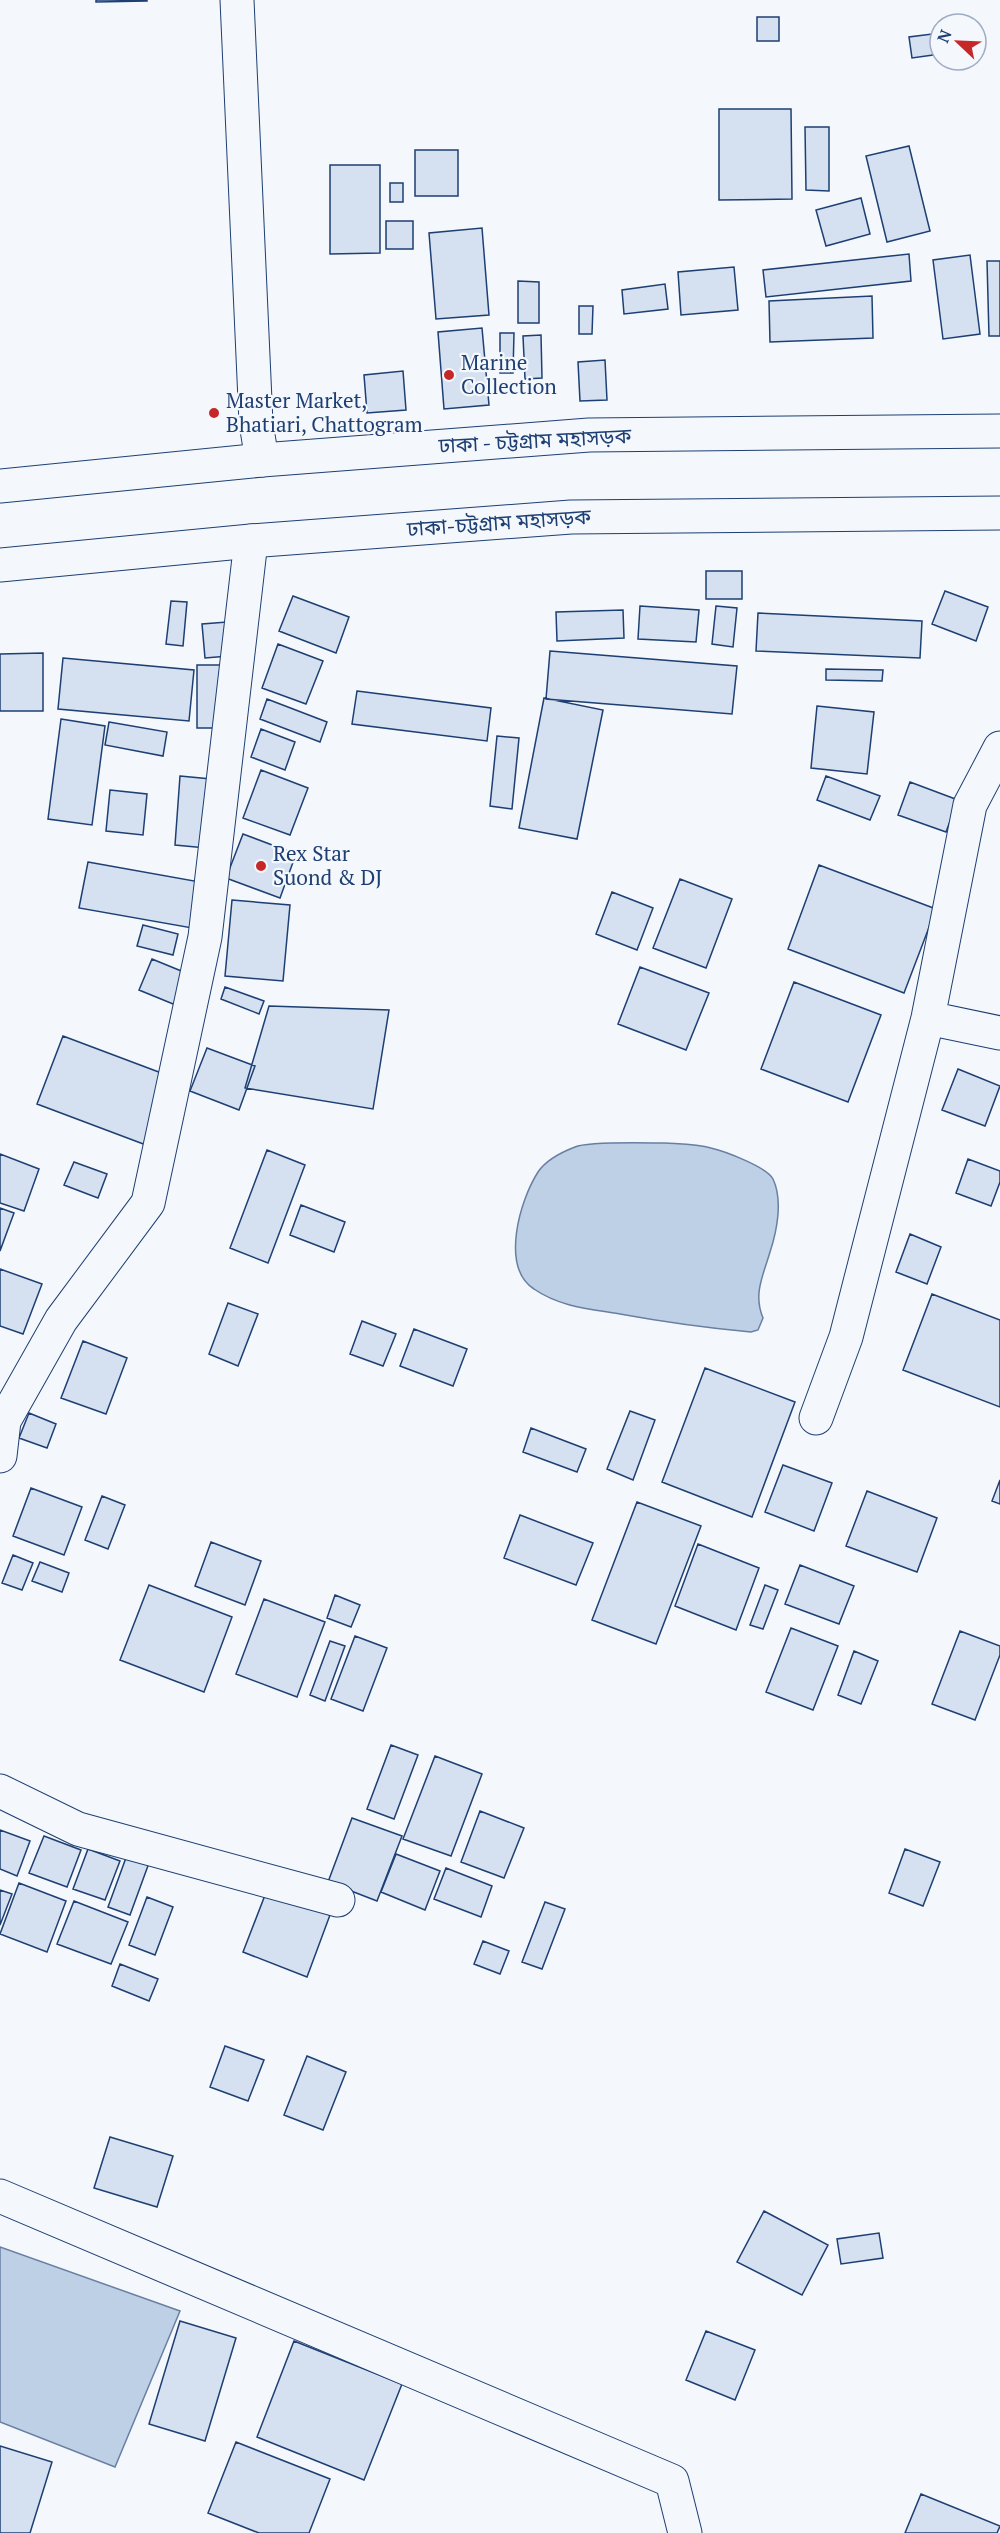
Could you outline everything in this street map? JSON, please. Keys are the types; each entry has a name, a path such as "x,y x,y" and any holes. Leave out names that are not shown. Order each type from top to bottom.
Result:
{"main road":[{"path":"237,0 256,423 262,460"},
{"name":"ঢাকা - চট্টগ্রাম মহাসড়ক","path":"0,486 262,460 589,435 1000,431"},
{"name":"ঢাকা-চট্টগ্রাম মহাসড়ক","path":"0,565 251,541 572,517 1000,513"},
{"path":"0,1456 4,1421 61,1320 148,1203 205,937 251,541"},
{"path":"816,1418 846,1336 928,1018 970,805 1000,748"},
{"path":"928,1018 1000,1033"},
{"path":"0,1791 78,1829 338,1900"},
{"path":"0,2196 672,2481 685,2533"}],"water":[{"path":"665,1143 700,1146 725,1152 763,1170 773,1179 778,1196 778,1216 773,1244 760,1285 759,1301 763,1318 758,1330 751,1332 702,1327 576,1306 544,1295 524,1279 518,1265 516,1233 531,1184 545,1164 560,1154 582,1145"},
{"path":"0,2247 180,2311 115,2467 0,2422"}],"building":[{"path":"96,0 147,0 147,1 96,2"},
{"path":"757,17 779,17 779,41 757,41"},
{"path":"928,35 928,56 912,58 909,37"},
{"path":"719,109 791,109 792,199 719,200"},
{"path":"805,127 829,127 829,191 806,190"},
{"path":"909,146 930,231 887,242 866,156"},
{"path":"415,150 458,150 458,196 415,196"},
{"path":"330,165 380,165 380,253 330,254"},
{"path":"390,183 403,183 403,202 390,202"},
{"path":"861,198 870,234 826,246 816,210"},
{"path":"386,221 413,221 413,249 386,249"},
{"path":"482,228 489,315 436,319 429,233"},
{"path":"909,254 911,281 766,297 763,270"},
{"path":"970,255 980,334 943,339 933,260"},
{"path":"987,261 1000,261 1000,336 989,336"},
{"path":"734,267 738,310 681,315 678,272"},
{"path":"518,281 539,282 539,323 518,323"},
{"path":"665,284 668,309 624,314 622,290"},
{"path":"872,296 873,338 770,342 769,301"},
{"path":"579,306 593,306 592,334 579,334"},
{"path":"482,328 489,405 444,409 438,332"},
{"path":"500,333 514,333 513,373 500,373"},
{"path":"541,335 542,378 525,379 523,336"},
{"path":"605,360 607,400 580,401 578,362"},
{"path":"403,371 406,410 367,413 364,375"},
{"path":"706,571 742,571 742,599 706,599"},
{"path":"945,591 988,607 976,641 932,624"},
{"path":"293,596 349,617 336,653 279,631"},
{"path":"171,601 187,602 183,646 166,644"},
{"path":"640,606 699,610 696,642 638,639"},
{"path":"716,606 737,608 733,647 712,644"},
{"path":"623,610 624,638 557,641 556,612"},
{"path":"758,613 922,621 920,658 756,651"},
{"path":"227,622 229,656 205,658 202,624"},
{"path":"278,644 323,661 306,704 262,688"},
{"path":"550,651 737,666 732,714 546,699"},
{"path":"43,653 43,711 0,711 0,654"},
{"path":"63,658 194,670 189,721 58,709"},
{"path":"197,665 228,665 227,728 197,728"},
{"path":"826,669 883,670 882,681 826,680"},
{"path":"357,691 491,708 487,741 352,724"},
{"path":"544,698 603,710 577,839 519,828"},
{"path":"267,699 327,722 320,742 260,719"},
{"path":"817,706 874,712 867,774 811,768"},
{"path":"61,719 105,726 92,825 48,819"},
{"path":"109,722 167,732 163,756 105,745"},
{"path":"261,729 295,742 285,770 251,757"},
{"path":"497,736 519,738 512,809 490,806"},
{"path":"261,770 308,788 290,835 243,818"},
{"path":"180,776 211,779 206,848 175,845"},
{"path":"826,776 880,796 870,820 817,800"},
{"path":"910,782 958,800 946,832 898,815"},
{"path":"110,790 147,794 143,835 106,831"},
{"name":"Rex Star Suond & DJ","path":"243,834 296,854 280,898 226,878"},
{"path":"88,862 200,882 192,928 79,908"},
{"path":"819,865 936,909 904,993 788,949"},
{"path":"680,879 732,899 706,968 653,948"},
{"path":"612,892 653,908 637,950 596,934"},
{"path":"232,900 290,905 283,981 225,976"},
{"path":"143,925 178,934 173,955 137,946"},
{"path":"152,959 191,975 178,1006 139,990"},
{"path":"640,967 709,993 686,1050 618,1024"},
{"path":"794,982 881,1015 848,1102 761,1069"},
{"path":"225,987 264,1001 259,1014 221,999"},
{"path":"269,1006 389,1010 373,1109 245,1088"},
{"path":"63,1036 172,1077 146,1145 37,1104"},
{"path":"207,1048 255,1066 239,1110 190,1091"},
{"path":"958,1069 1000,1086 985,1126 942,1110"},
{"path":"267,1150 305,1165 268,1263 230,1248"},
{"path":"0,1154 39,1169 24,1211 0,1203"},
{"path":"968,1159 1000,1171 1000,1182 991,1206 956,1193"},
{"path":"74,1162 107,1174 98,1198 64,1185"},
{"path":"301,1205 345,1222 334,1252 290,1235"},
{"path":"0,1208 14,1213 0,1251"},
{"path":"910,1234 941,1247 927,1284 896,1272"},
{"path":"0,1269 42,1284 23,1334 0,1326"},
{"path":"932,1294 1000,1320 1000,1407 903,1370"},
{"path":"228,1303 258,1314 238,1366 209,1354"},
{"path":"362,1321 396,1334 383,1366 350,1354"},
{"path":"414,1329 467,1349 453,1386 400,1366"},
{"path":"83,1341 127,1358 106,1414 61,1398"},
{"path":"705,1368 795,1402 752,1517 662,1482"},
{"path":"630,1411 655,1420 633,1480 607,1469"},
{"path":"29,1413 56,1424 47,1448 19,1438"},
{"path":"531,1428 586,1449 577,1472 523,1452"},
{"path":"783,1465 832,1483 814,1531 765,1512"},
{"path":"1000,1480 1000,1504 992,1501"},
{"path":"31,1488 82,1507 64,1555 13,1536"},
{"path":"867,1491 937,1518 917,1572 846,1546"},
{"path":"102,1496 125,1505 108,1549 85,1540"},
{"path":"637,1502 701,1526 656,1644 592,1620"},
{"path":"520,1515 593,1543 576,1585 504,1558"},
{"path":"211,1542 261,1561 245,1605 195,1586"},
{"path":"698,1544 759,1568 736,1630 675,1606"},
{"path":"13,1555 33,1563 22,1590 2,1583"},
{"path":"40,1562 69,1573 62,1592 32,1581"},
{"path":"800,1565 854,1586 839,1624 785,1604"},
{"path":"149,1585 232,1617 204,1692 120,1660"},
{"path":"765,1585 778,1590 763,1629 750,1625"},
{"path":"335,1595 360,1605 351,1627 327,1618"},
{"path":"264,1599 325,1622 297,1697 236,1674"},
{"path":"791,1628 838,1646 813,1710 766,1692"},
{"path":"960,1631 1000,1646 1000,1655 975,1720 932,1704"},
{"path":"355,1636 387,1648 363,1711 331,1699"},
{"path":"330,1641 345,1646 325,1701 310,1695"},
{"path":"854,1651 878,1661 861,1704 838,1695"},
{"path":"391,1745 418,1755 394,1819 367,1809"},
{"path":"435,1756 482,1774 451,1856 403,1839"},
{"path":"480,1811 524,1828 504,1878 461,1862"},
{"path":"352,1818 402,1836 377,1901 328,1882"},
{"path":"0,1830 30,1841 17,1876 0,1869"},
{"path":"44,1836 81,1850 67,1887 29,1873"},
{"path":"88,1849 120,1861 105,1900 73,1889"},
{"path":"905,1849 940,1862 923,1906 889,1893"},
{"path":"396,1854 440,1871 425,1910 381,1892"},
{"path":"127,1855 149,1863 130,1915 108,1907"},
{"path":"446,1868 492,1886 481,1917 434,1899"},
{"path":"19,1883 66,1901 47,1952 0,1934"},
{"path":"0,1890 12,1894 0,1925"},
{"path":"267,1890 330,1915 307,1977 243,1952"},
{"path":"147,1897 173,1907 155,1955 129,1945"},
{"path":"74,1901 128,1922 111,1964 57,1944"},
{"path":"545,1902 565,1909 542,1969 522,1962"},
{"path":"483,1941 509,1951 500,1974 474,1964"},
{"path":"120,1964 158,1979 149,2001 112,1986"},
{"path":"225,2046 264,2060 248,2101 210,2087"},
{"path":"307,2056 346,2072 323,2130 284,2115"},
{"path":"110,2137 173,2156 157,2207 94,2188"},
{"path":"764,2211 828,2245 802,2295 737,2262"},
{"path":"879,2233 883,2258 841,2264 837,2239"},
{"path":"180,2321 236,2338 205,2441 149,2424"},
{"path":"706,2331 755,2350 735,2400 686,2380"},
{"path":"294,2341 402,2384 364,2480 257,2437"},
{"path":"236,2442 330,2479 309,2533 259,2533 208,2513"},
{"path":"0,2446 52,2462 30,2533 0,2533"},
{"path":"921,2494 1000,2526 997,2533 905,2533"}],"place":[{"name":"Marine Collection","path":"449,375"},
{"name":"Master Market, Bhatiari, Chattogram","path":"214,413"},
{"name":"Rex Star Suond & DJ","path":"261,866"}]}
